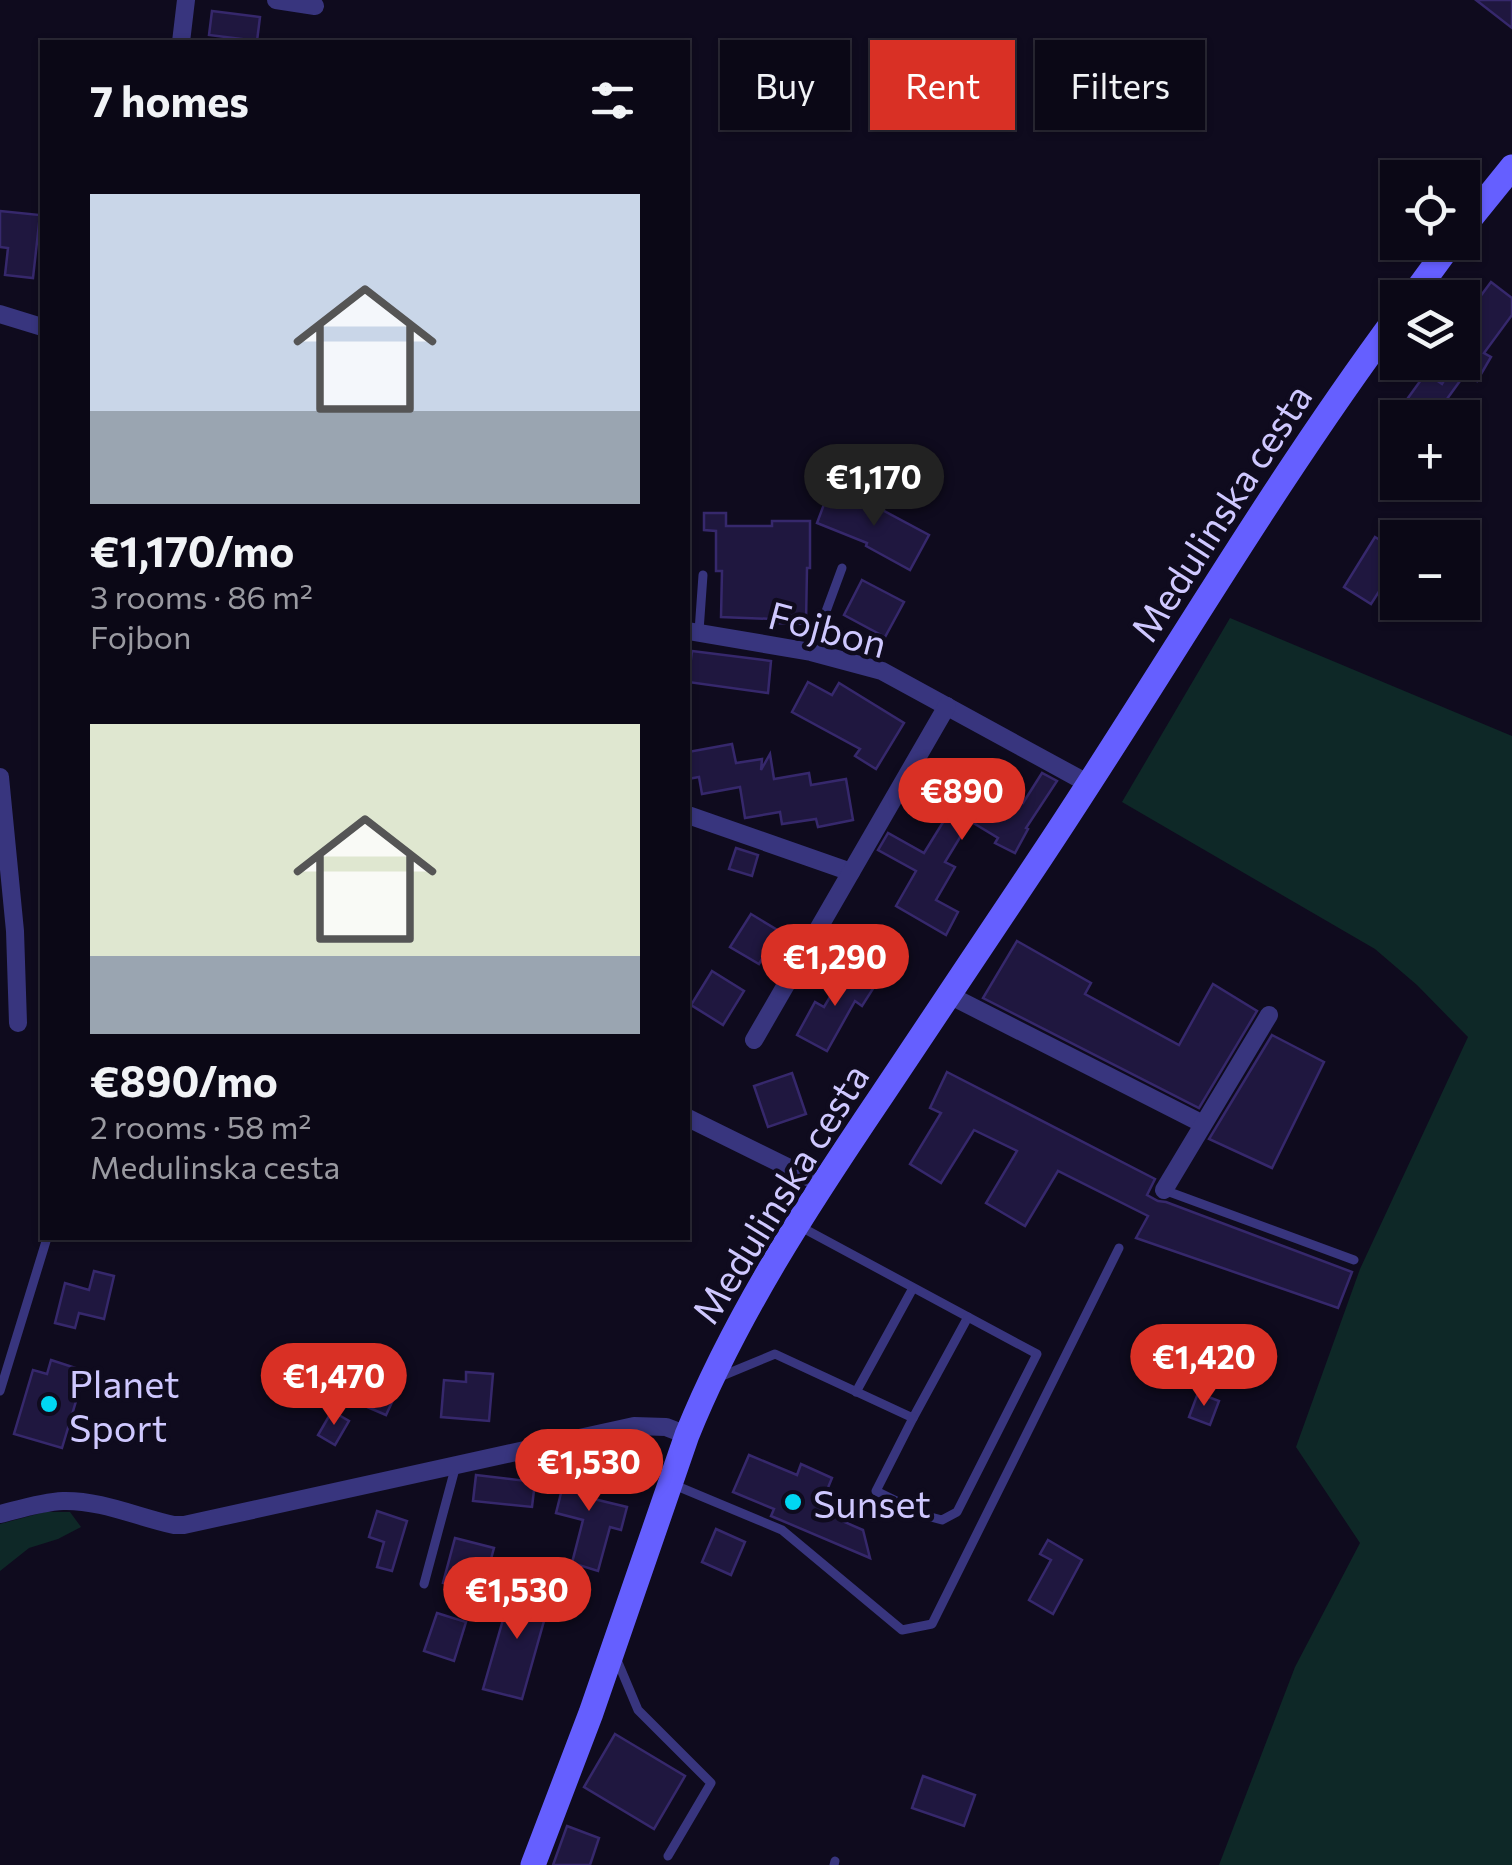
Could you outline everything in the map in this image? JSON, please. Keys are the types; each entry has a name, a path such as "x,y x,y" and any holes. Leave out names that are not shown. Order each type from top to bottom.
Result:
{"main road":[{"path":"1480,211 1509,181"},
{"name":"Medulinska cesta","path":"534,1865 687,1435 742,1320 822,1184 1089,784 1302,450 1380,340"}],"street":[{"path":"181,40 186,0"},
{"path":"276,0 315,6"},
{"path":"0,314 40,325"},
{"name":"Fojbon","path":"693,631 811,652 882,671 1089,784"},
{"path":"754,1040 946,706"},
{"path":"0,778 18,1022"},
{"path":"690,816 850,872"},
{"path":"949,995 1203,1124"},
{"path":"1164,1190 1269,1015"},
{"path":"690,1119 822,1184"},
{"path":"0,1514 58,1501 78,1501 174,1526 184,1525 634,1426 650,1424 687,1435"}],"lane":[{"path":"811,652 842,568"},
{"path":"693,631 703,576"},
{"path":"1164,1190 1354,1260"},
{"path":"798,1225 1037,1354 958,1512 942,1520 876,1492 968,1317"},
{"path":"0,1391 47,1240"},
{"path":"670,1483 782,1530 902,1630 932,1624 1119,1248"},
{"path":"856,1392 913,1288"},
{"path":"710,1382 774,1354 912,1418"},
{"path":"424,1584 456,1465"},
{"path":"613,1650 638,1710 711,1783 668,1856"}],"green space":[{"path":"1230,618 1512,736 1512,1865 1219,1865 1295,1667 1360,1543 1296,1447 1360,1269 1468,1037 1375,949 1122,802"},
{"path":"45,1512 70,1512 81,1527 29,1548 0,1571 0,1524"}],"building":[{"path":"1476,0 1512,0 1512,28"},
{"path":"212,11 260,17 257,40 209,35"},
{"path":"0,211 40,215 33,278 5,275 8,248 0,247"},
{"path":"1491,282 1512,298 1512,315 1484,353 1491,357 1480,376 1480,321 1480,297"},
{"path":"1421,380 1442,384 1444,380 1461,380 1446,400 1408,398"},
{"path":"829,491 884,511 929,535 910,570 866,546 867,543 817,523"},
{"path":"704,513 726,513 726,526 810,521 806,624 721,617 722,571 716,571 716,531 704,530"},
{"path":"1375,537 1380,540 1380,590 1371,604 1344,587"},
{"path":"862,580 904,602 885,637 844,615"},
{"path":"692,651 771,661 768,693 690,682"},
{"path":"808,682 832,695 839,683 904,723 876,769 855,756 860,749 792,712"},
{"path":"732,744 736,763 762,759 761,770 770,754 774,779 809,773 811,785 846,779 853,820 818,827 816,819 782,824 780,812 745,818 740,787 702,794 699,777 690,779 690,752"},
{"path":"974,772 1023,803 1042,773 1057,781 1026,828 1015,853 995,843 998,838 970,821 945,862 955,867 936,900 958,912 946,935 896,906 916,871 878,850 888,833 924,853"},
{"path":"736,848 758,855 752,876 729,869"},
{"path":"751,914 779,931 759,964 730,947"},
{"path":"1017,941 1091,983 1085,994 1179,1045 1213,984 1257,1011 1199,1108 983,998"},
{"path":"848,967 876,984 862,1006 855,1001 827,1051 797,1035 815,1002 824,1007"},
{"path":"712,971 744,991 723,1025 691,1005"},
{"path":"1272,1035 1324,1062 1272,1168 1209,1139"},
{"path":"947,1072 1155,1179 1147,1195 1158,1201 1352,1272 1338,1308 1136,1238 1148,1216 1058,1171 1025,1226 986,1203 1017,1151 974,1130 941,1183 910,1164 941,1113 930,1108"},
{"path":"792,1073 806,1114 768,1127 754,1086"},
{"path":"94,1271 114,1276 104,1319 79,1313 75,1328 55,1323 65,1283 89,1290"},
{"path":"1219,1348 1240,1355 1234,1374 1212,1367"},
{"path":"369,1359 396,1370 384,1397 393,1400 386,1415 358,1403 363,1392 356,1389"},
{"name":"Planet Sport","path":"51,1360 85,1371 62,1448 14,1434 33,1370 47,1374"},
{"path":"466,1372 493,1374 489,1421 441,1417 444,1380 466,1382"},
{"path":"1198,1393 1219,1401 1210,1425 1189,1417"},
{"path":"332,1411 349,1421 335,1445 318,1435"},
{"name":"Sunset","path":"749,1455 797,1475 801,1464 832,1478 825,1495 840,1520 863,1530 870,1558 771,1516 774,1509 733,1492"},
{"path":"569,1461 601,1470 594,1499 627,1507 621,1530 610,1527 598,1571 572,1563 583,1520 556,1513"},
{"path":"476,1475 535,1482 532,1507 473,1501"},
{"path":"377,1511 407,1521 392,1571 377,1567 384,1542 369,1537"},
{"path":"716,1529 745,1542 731,1575 702,1562"},
{"path":"455,1538 494,1548 488,1570 474,1567 468,1590 443,1583"},
{"path":"1048,1540 1082,1560 1053,1614 1029,1600 1051,1560 1040,1554"},
{"path":"513,1585 551,1596 522,1699 483,1689"},
{"path":"437,1613 466,1622 454,1661 424,1651"},
{"path":"615,1734 685,1776 654,1829 584,1787"},
{"path":"923,1776 975,1795 964,1826 912,1808"},
{"path":"567,1826 599,1838 590,1865 553,1865"}],"place":[{"name":"Planet Sport","path":"49,1404"},
{"name":"Sunset","path":"793,1502"}]}
